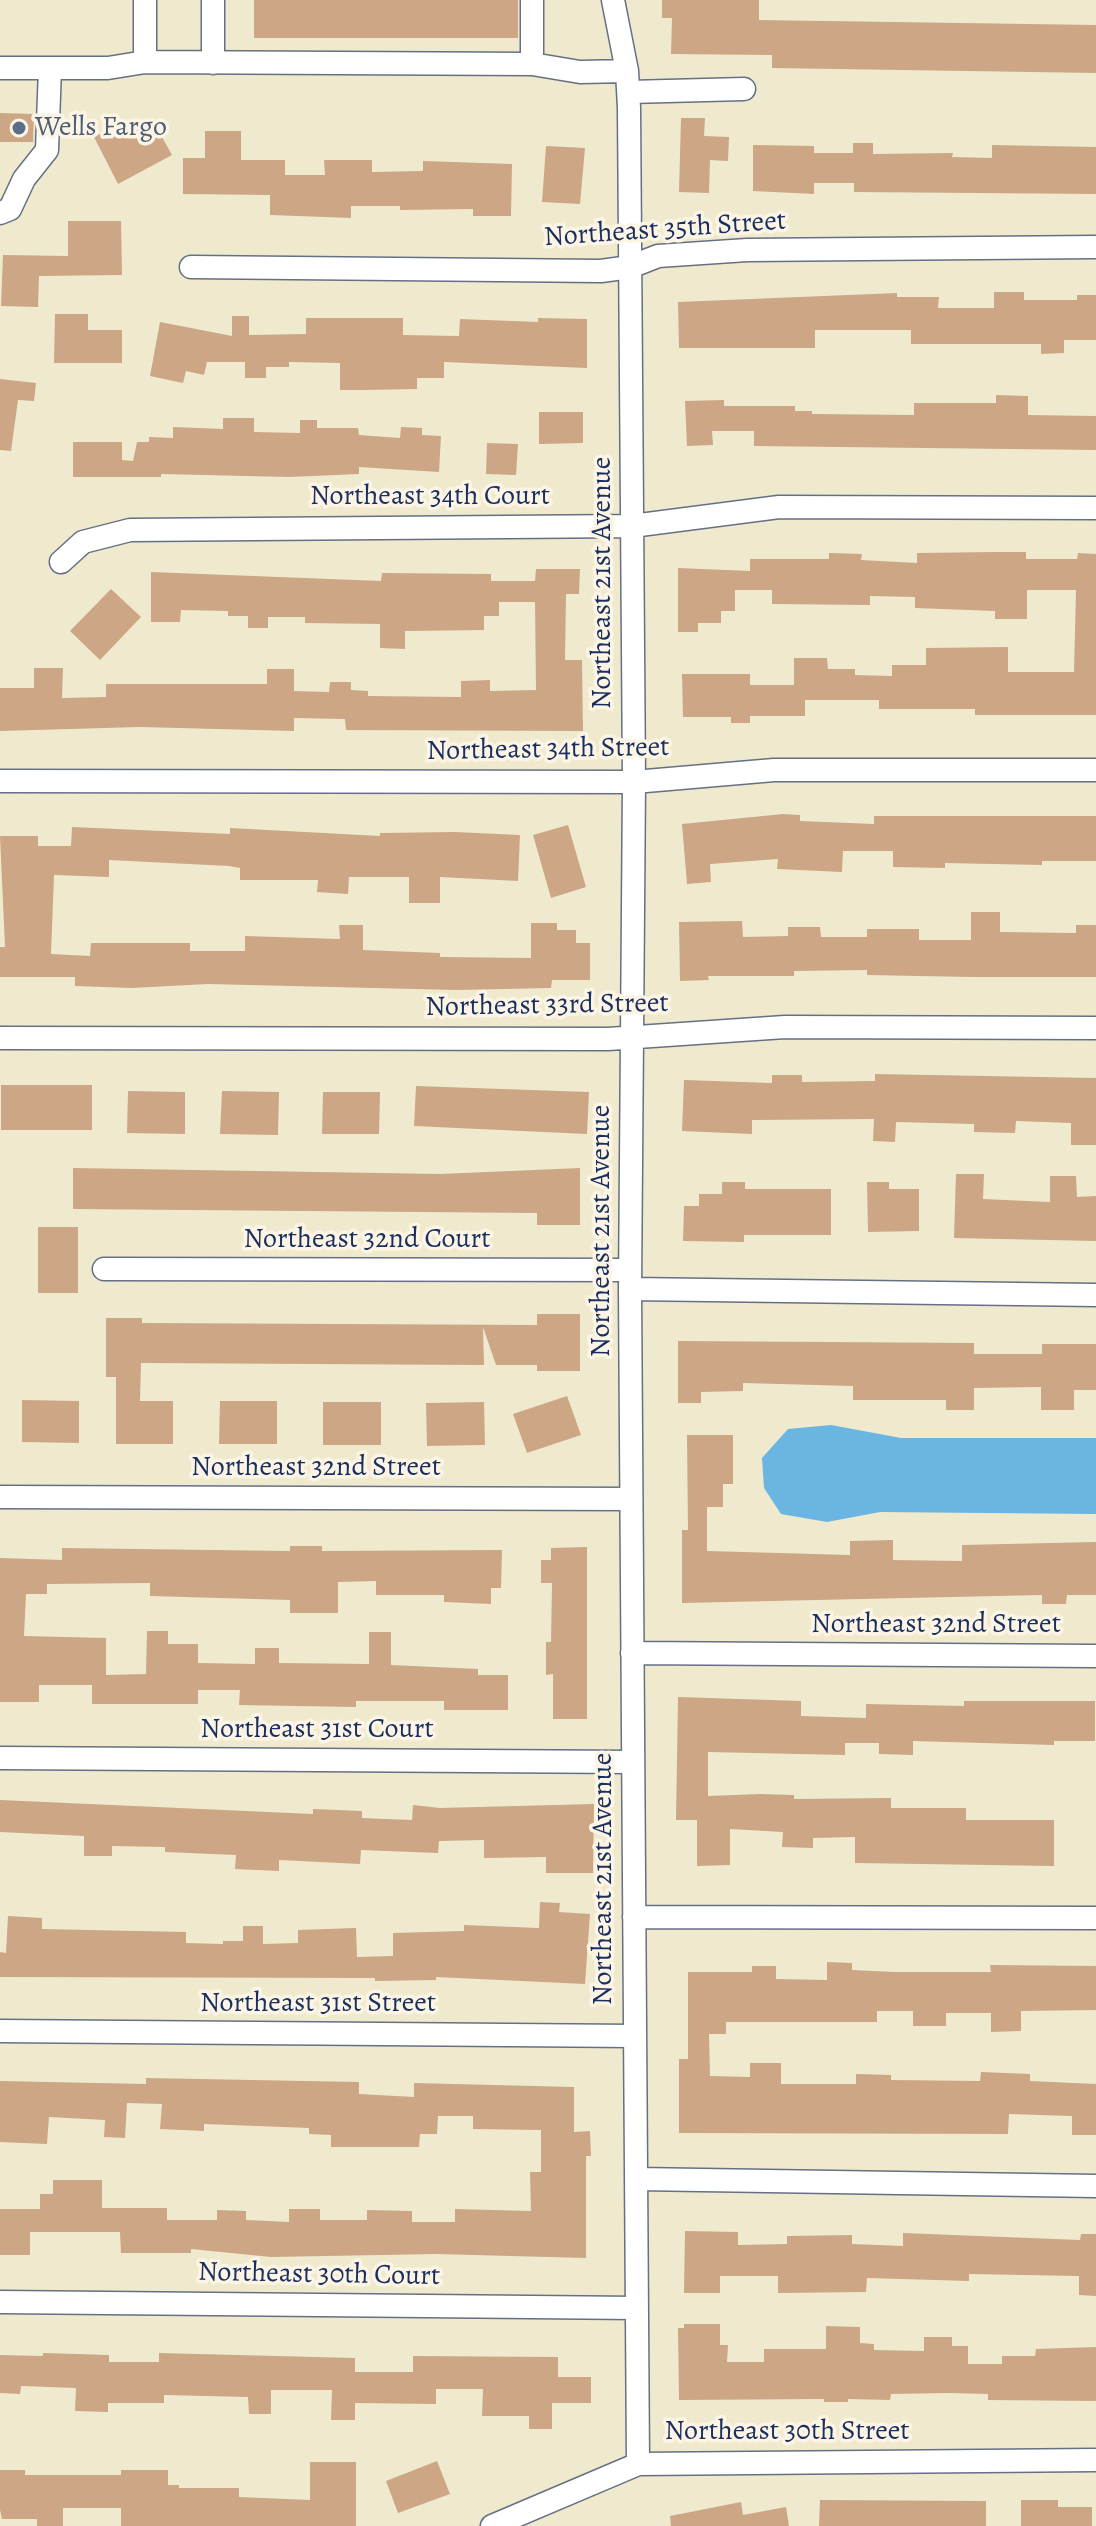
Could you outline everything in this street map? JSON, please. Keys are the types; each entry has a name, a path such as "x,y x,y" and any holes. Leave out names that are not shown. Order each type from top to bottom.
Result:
{"street":[{"path":"145,0 145,62"},
{"path":"213,0 213,63"},
{"path":"532,0 532,64"},
{"name":"Northeast 21st Avenue","path":"613,0 628,82 630,267 634,782 630,1279 638,2464"},
{"path":"0,68 108,68 145,62 532,64 628,82 744,89"},
{"path":"0,213 10,209 24,179 47,150 50,68"},
{"name":"Northeast 35th Street","path":"191,267 585,271 630,267 658,256 747,250 1096,247"},
{"name":"Northeast 34th Court","path":"61,562 83,542 130,530 632,526 779,507 1096,508"},
{"name":"Northeast 34th Street","path":"0,781 634,782 774,770 1096,770"},
{"name":"Northeast 33rd Street","path":"0,1038 634,1036 785,1027 1096,1028"},
{"name":"Northeast 32nd Court","path":"104,1269 630,1279 1096,1295"},
{"name":"Northeast 32nd Street","path":"0,1497 631,1499"},
{"name":"Northeast 32nd Street","path":"632,1653 1096,1656"},
{"name":"Northeast 31st Court","path":"0,1758 633,1762"},
{"path":"634,1917 1096,1918"},
{"name":"Northeast 31st Street","path":"0,2031 635,2036"},
{"path":"636,2179 1096,2186"},
{"name":"Northeast 30th Court","path":"0,2302 637,2308"},
{"name":"Northeast 30th Street","path":"492,2526 638,2464 1096,2460"}],"water":[{"path":"831,1425 901,1438 1096,1438 1096,1514 880,1512 827,1522 781,1514 764,1488 762,1458 788,1429"}],"building":[{"path":"254,0 518,0 518,38 254,38"},
{"path":"662,0 759,0 759,20 1096,25 1096,73 772,68 772,55 671,54 672,18 662,18"},
{"name":"Wells Fargo","path":"0,113 34,114 33,142 0,142"},
{"path":"681,118 705,118 704,136 729,137 728,161 710,160 709,193 679,192"},
{"path":"152,119 172,155 118,184 94,137 128,120 133,129"},
{"path":"205,131 241,131 241,160 285,160 285,175 325,175 324,160 372,160 372,172 423,171 423,161 512,164 511,216 473,216 473,209 400,210 400,206 351,206 351,218 270,215 270,195 183,194 183,158 205,158"},
{"path":"853,143 873,143 873,154 953,153 952,157 992,158 992,145 1096,147 1096,194 854,192 854,183 814,183 814,194 753,191 753,145 814,146 814,153 853,153"},
{"path":"546,146 585,148 580,204 542,202"},
{"path":"68,221 121,221 122,275 39,276 38,307 1,306 3,255 68,256"},
{"path":"994,292 1024,292 1024,300 1077,300 1077,295 1096,295 1096,340 1064,340 1064,353 1041,354 1041,344 911,344 911,330 815,330 815,348 679,348 678,302 897,293 897,297 939,297 938,308 994,308"},
{"path":"55,314 88,314 88,330 122,330 122,363 54,363"},
{"path":"232,316 249,316 249,335 306,334 306,318 403,318 403,335 459,336 460,319 538,322 538,318 587,319 587,368 444,362 444,378 417,378 417,389 365,390 340,390 340,363 289,362 289,367 266,367 266,378 245,378 245,362 207,362 204,375 186,371 183,383 150,376 160,322 232,336"},
{"path":"0,379 36,383 34,401 18,400 11,451 0,450"},
{"path":"996,395 1028,396 1028,415 1096,416 1096,450 754,446 754,431 712,431 713,445 687,446 685,401 724,400 724,406 795,406 795,411 812,411 812,414 914,415 914,403 996,403"},
{"path":"539,412 583,412 583,443 539,444"},
{"path":"223,418 254,418 254,432 300,433 300,420 317,420 317,428 358,428 359,435 400,438 401,427 422,428 422,435 441,436 439,472 359,467 359,474 289,477 161,474 161,477 73,477 73,442 122,442 122,460 133,461 137,442 149,442 149,437 173,438 173,427 223,429"},
{"path":"487,443 518,444 516,475 486,474"},
{"path":"1026,552 1026,559 1077,559 1078,553 1096,554 1096,715 975,715 975,709 879,709 879,700 805,700 805,716 750,716 750,723 731,723 731,717 683,717 682,674 750,674 750,685 794,685 794,658 827,658 828,669 855,669 855,675 892,676 892,665 926,665 926,648 1008,647 1008,672 1074,672 1076,590 1027,590 1027,619 995,619 995,611 915,608 915,597 870,596 870,605 772,604 772,590 735,590 735,611 721,611 721,623 698,623 698,632 678,632 678,568 750,571 750,559 829,559 829,553 862,554 861,560 917,563 917,553"},
{"path":"536,569 580,569 579,594 566,594 565,660 582,660 583,731 346,730 345,719 294,718 294,731 140,727 0,731 0,688 34,688 34,668 63,668 62,698 106,697 106,684 267,684 267,669 294,669 294,691 329,692 330,682 351,682 351,690 368,691 368,696 461,697 461,681 490,680 490,691 536,690 535,602 499,602 499,616 484,616 484,630 405,631 405,649 380,648 380,624 305,623 305,617 268,617 268,628 248,628 248,616 228,616 228,611 181,610 180,622 151,622 151,572 381,581 382,573 491,574 491,581 535,581"},
{"path":"111,589 141,617 100,660 70,631"},
{"path":"800,815 800,821 874,824 874,816 1096,816 1096,861 1042,861 1042,865 945,863 945,868 893,867 893,851 843,851 842,872 777,869 778,859 710,864 711,882 687,884 682,824"},
{"path":"568,825 586,887 551,898 533,835"},
{"path":"72,827 230,834 230,828 380,836 380,833 455,832 520,835 518,881 440,877 440,903 409,903 409,877 349,877 348,894 317,892 318,880 240,880 240,868 229,866 109,860 109,877 54,875 51,954 90,956 91,943 190,943 190,951 245,951 245,936 340,939 339,925 363,925 363,950 440,953 440,957 531,958 531,923 557,923 557,930 576,930 576,943 590,943 590,980 552,980 551,988 456,990 208,984 132,988 75,986 75,977 0,977 0,947 5,947 0,836 38,836 38,846 71,846"},
{"path":"971,912 1000,912 1000,932 1076,933 1076,925 1096,925 1096,977 867,975 867,970 794,971 794,976 708,976 709,980 680,981 679,922 742,921 743,937 788,936 788,927 820,927 821,937 867,937 867,929 919,929 919,940 971,940"},
{"path":"875,1074 1096,1078 1096,1145 1071,1145 1071,1123 1016,1121 1015,1133 974,1132 974,1124 896,1122 895,1142 873,1141 874,1119 752,1120 752,1134 682,1131 684,1080 772,1083 772,1075 802,1075 802,1082 875,1081"},
{"path":"1,1085 92,1085 92,1130 1,1130"},
{"path":"416,1086 589,1092 587,1134 414,1126"},
{"path":"128,1091 185,1092 185,1134 127,1133"},
{"path":"222,1091 279,1092 278,1135 220,1134"},
{"path":"323,1092 380,1092 379,1134 322,1134"},
{"path":"73,1168 440,1174 580,1168 580,1225 537,1225 537,1213 73,1209"},
{"path":"956,1174 984,1174 983,1199 1050,1202 1050,1176 1076,1176 1077,1197 1096,1196 1096,1241 954,1238"},
{"path":"722,1182 745,1182 745,1189 831,1189 831,1235 744,1235 744,1242 683,1241 684,1206 699,1206 699,1194 722,1194"},
{"path":"867,1182 889,1182 889,1189 919,1189 919,1231 868,1232"},
{"path":"38,1227 78,1227 78,1293 38,1293"},
{"path":"537,1314 580,1314 580,1371 537,1371 537,1365 496,1365 483,1327 484,1365 141,1363 140,1401 173,1401 173,1444 116,1444 116,1377 106,1377 106,1318 142,1318 142,1323 537,1325"},
{"path":"678,1341 974,1343 974,1354 1042,1354 1042,1344 1096,1344 1096,1390 1074,1390 1074,1410 1041,1410 1041,1387 974,1388 974,1410 946,1410 946,1400 853,1400 853,1386 743,1383 743,1391 701,1392 701,1403 678,1403"},
{"path":"567,1396 581,1435 527,1453 513,1414"},
{"path":"22,1400 79,1401 79,1443 22,1442"},
{"path":"220,1401 277,1401 277,1444 219,1444"},
{"path":"323,1402 381,1402 381,1445 323,1445"},
{"path":"484,1402 485,1445 427,1446 426,1403"},
{"path":"687,1435 733,1435 733,1484 723,1484 723,1507 707,1507 707,1551 850,1555 850,1541 893,1540 893,1560 962,1561 962,1545 1096,1542 1096,1595 1067,1595 1066,1604 1042,1604 1042,1595 682,1603 682,1530 688,1530"},
{"path":"290,1546 322,1546 322,1551 502,1550 501,1588 491,1588 491,1604 444,1602 444,1595 376,1595 376,1581 338,1582 338,1613 290,1613 290,1600 150,1596 150,1583 47,1584 47,1594 26,1594 24,1636 106,1638 106,1675 146,1674 147,1631 168,1631 168,1644 198,1644 198,1663 255,1664 255,1648 279,1648 279,1663 369,1664 369,1632 391,1632 391,1665 478,1669 478,1675 508,1675 508,1710 444,1710 444,1701 356,1701 356,1707 239,1705 240,1690 198,1690 198,1704 92,1704 92,1685 39,1685 39,1702 0,1702 0,1558 62,1560 62,1548 290,1551"},
{"path":"587,1547 587,1719 553,1719 553,1674 546,1675 546,1642 551,1642 552,1583 541,1583 541,1560 551,1560 551,1548"},
{"path":"678,1697 801,1701 801,1716 866,1718 866,1704 964,1706 964,1701 1095,1701 1095,1741 1054,1741 1054,1745 913,1741 913,1755 879,1754 879,1743 845,1743 845,1755 708,1752 708,1796 760,1794 794,1795 794,1799 891,1798 891,1808 966,1808 966,1820 1054,1820 1054,1866 855,1863 855,1837 813,1838 813,1848 782,1847 783,1832 730,1829 730,1865 697,1866 697,1820 676,1820"},
{"path":"0,1800 313,1814 313,1809 362,1811 362,1818 412,1820 413,1805 440,1808 594,1804 593,1873 546,1873 546,1857 484,1858 484,1840 439,1841 438,1853 361,1850 360,1864 279,1860 279,1871 235,1869 236,1855 165,1852 165,1847 112,1846 112,1856 84,1856 84,1836 0,1832"},
{"path":"540,1902 560,1903 559,1912 590,1914 585,1984 436,1977 436,1980 375,1981 375,1978 0,1977 0,1952 6,1953 8,1916 42,1918 42,1929 186,1932 186,1943 243,1941 243,1926 263,1926 263,1944 298,1943 298,1930 356,1928 357,1957 393,1956 393,1933 464,1931 464,1925 539,1928"},
{"path":"827,1962 852,1963 852,1970 894,1972 991,1972 990,1965 1096,1966 1096,2010 1021,2011 1021,2031 991,2032 991,2013 946,2013 946,2026 913,2026 913,2011 877,2011 877,2022 726,2022 726,2034 709,2034 710,2076 750,2077 750,2063 781,2063 781,2084 856,2084 856,2074 891,2075 891,2080 980,2081 981,2072 1030,2074 1030,2081 1096,2084 1096,2135 1072,2135 1072,2116 1009,2114 1008,2134 679,2133 679,2059 688,2059 688,1972 752,1972 752,1966 776,1966 776,1979 827,1980"},
{"path":"146,2078 359,2082 359,2094 414,2097 414,2083 574,2087 574,2132 590,2131 591,2156 586,2156 586,2258 436,2254 271,2257 191,2249 191,2253 121,2253 120,2232 30,2232 30,2255 0,2255 0,2209 40,2209 40,2194 53,2194 53,2180 102,2180 102,2208 167,2208 167,2220 217,2220 217,2210 246,2211 246,2220 289,2222 289,2209 320,2209 320,2220 367,2220 367,2210 412,2211 412,2222 455,2222 455,2209 531,2211 530,2172 541,2172 541,2130 473,2129 473,2116 438,2116 437,2134 420,2134 419,2147 331,2147 331,2135 309,2134 309,2128 204,2124 204,2131 160,2129 162,2104 127,2103 125,2138 104,2137 105,2120 49,2117 47,2144 0,2142 0,2081 146,2084"},
{"path":"685,2231 738,2232 738,2245 787,2244 787,2236 852,2235 852,2244 903,2246 903,2233 1080,2240 1081,2234 1096,2234 1096,2296 1079,2295 1079,2276 969,2274 969,2281 867,2278 866,2292 778,2293 778,2276 720,2276 720,2293 684,2293"},
{"path":"684,2324 720,2324 720,2345 728,2345 727,2362 764,2362 764,2349 826,2349 826,2326 860,2327 860,2343 874,2344 874,2350 924,2351 924,2337 952,2337 952,2346 968,2346 968,2364 1002,2364 1002,2356 1035,2356 1036,2349 1096,2347 1096,2401 988,2400 988,2394 948,2393 891,2394 890,2400 848,2399 848,2402 824,2402 824,2399 679,2400 678,2328 684,2328"},
{"path":"43,2353 109,2355 109,2362 159,2362 159,2353 355,2358 355,2372 413,2372 413,2356 558,2357 558,2377 591,2377 591,2403 552,2403 552,2429 529,2429 529,2416 482,2416 483,2389 436,2389 436,2404 355,2403 355,2420 331,2420 332,2390 271,2390 271,2414 249,2414 248,2397 164,2395 164,2403 108,2403 108,2412 75,2411 76,2388 21,2386 20,2394 0,2393 0,2355 43,2356"},
{"path":"437,2461 450,2494 398,2513 386,2481"},
{"path":"310,2462 356,2462 356,2526 121,2526 121,2508 63,2508 63,2526 37,2526 37,2519 2,2519 0,2510 0,2470 25,2470 25,2475 121,2475 121,2470 168,2470 168,2485 179,2485 179,2488 239,2488 239,2497 310,2500"},
{"path":"820,2500 986,2501 986,2526 819,2526"},
{"path":"1021,2500 1058,2500 1058,2507 1092,2507 1092,2526 1021,2526"},
{"path":"741,2502 743,2515 786,2507 789,2526 671,2526 670,2516"}],"place":[{"name":"Wells Fargo","path":"19,128"}]}
